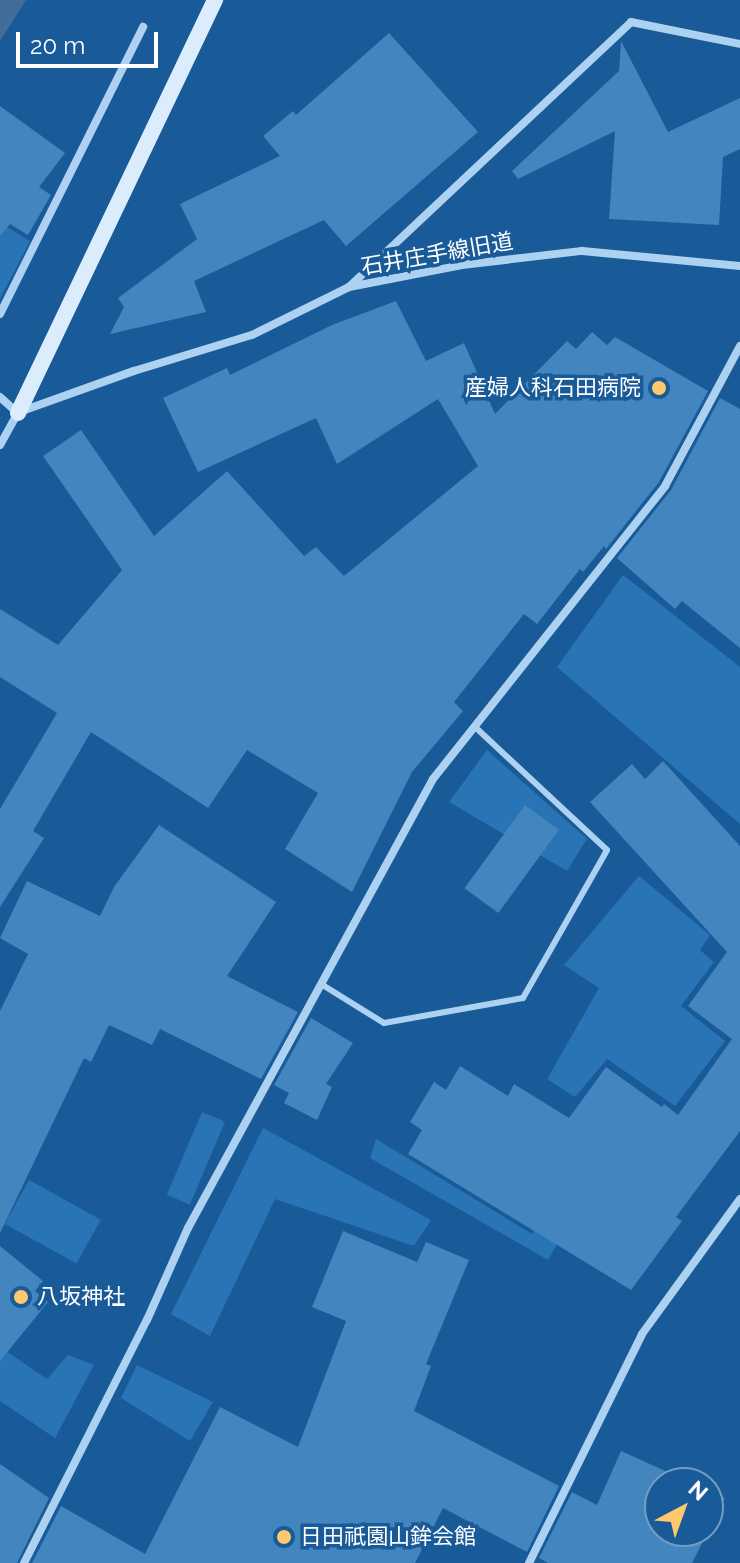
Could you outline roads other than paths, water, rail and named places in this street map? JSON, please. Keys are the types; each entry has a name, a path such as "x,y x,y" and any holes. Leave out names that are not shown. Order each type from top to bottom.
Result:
{"street":[{"path":"0,445 215,0"},
{"path":"349,287 631,22 740,44"},
{"path":"0,314 143,27"},
{"name":"石井庄手線旧道","path":"18,413 134,371 252,335 349,287 462,265 582,251 740,266"},
{"path":"24,1563 147,1320 188,1228 433,779 665,486 740,346"},
{"path":"0,397 18,413"},
{"path":"529,1563 642,1334 740,1199"}],"lane":[{"path":"321,984 384,1023 523,998 607,850 475,727"}],"place":[{"name":"産婦人科石田病院","path":"659,388"},
{"name":"八坂神社","path":"21,1297"},
{"name":"日田祇園山鉾会館","path":"284,1537"}]}
